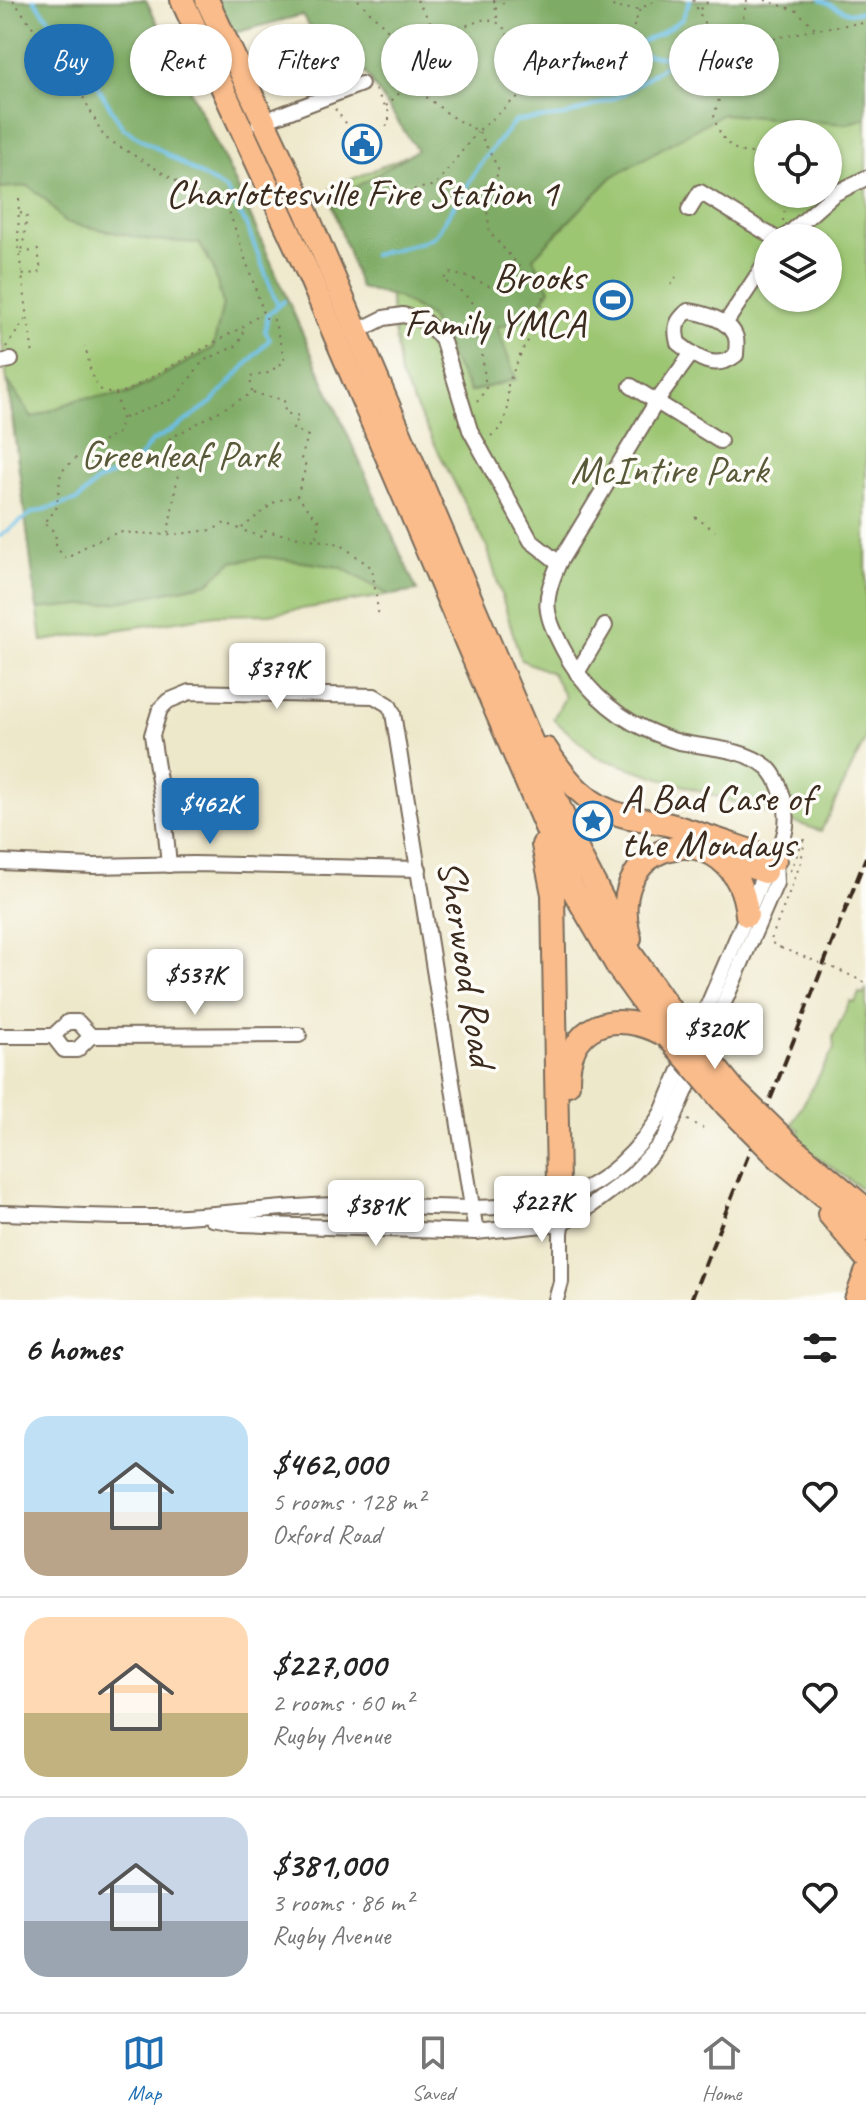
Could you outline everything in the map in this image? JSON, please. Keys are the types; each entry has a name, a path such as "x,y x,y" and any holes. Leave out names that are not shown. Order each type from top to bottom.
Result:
{"highway":[{"path":"182,0 309,275 536,809 572,888 595,929 674,1030 719,1096 786,1154 866,1209"},
{"path":"207,0 265,120 358,331 603,904 674,1030 753,1110 866,1258"},
{"path":"497,659 558,768 588,799 623,815 701,834 770,866"},
{"path":"536,809 553,894 555,1136 558,1185 566,1196"},
{"path":"639,966 624,911 629,883 637,871 657,854 684,847 770,866"},
{"path":"709,852 730,868 738,880 747,915"},
{"path":"566,1196 572,1180 568,1062 585,1033 597,1025 627,1020 674,1030"},
{"path":"805,1181 866,1230"},
{"path":"856,1300 866,1273"}],"street":[{"path":"244,130 325,96"},
{"path":"794,224 834,194 866,178"},
{"path":"689,210 700,192 761,224"},
{"path":"725,324 754,280"},
{"path":"688,311 701,313 725,324 737,338 736,355 718,364 707,362 692,353 678,343 674,329 688,311"},
{"path":"358,331 384,318 403,315 423,320 442,338 470,430 531,541 559,563"},
{"path":"0,1213 157,1217 339,1205 515,1206 566,1196 618,1165 642,1142 658,1120 770,866 787,826 787,813 779,785 767,767 739,753 675,741 646,730 611,708 577,673 564,653 546,608 547,590 559,563 657,401 692,353"},
{"path":"631,386 720,441"},
{"path":"577,673 605,626"},
{"name":"Sherwood Road","path":"169,865 152,735 160,709 168,701 190,692 296,693 374,696 389,705 393,713 419,869 476,1232"},
{"path":"0,862 93,866 419,869"},
{"path":"192,1215 241,1224 476,1232 562,1223 632,1175 665,1139 776,883 770,866"},
{"path":"0,1036 53,1036 68,1022 78,1022 91,1036 299,1035"},
{"path":"556,1300 561,1282 562,1223 566,1196"}],"path":[{"path":"13,0 82,95 104,137 229,211 263,311 244,326 127,391 116,394 110,395 99,389 85,346"},
{"path":"358,0 382,24"},
{"path":"417,0 431,24"},
{"path":"494,0 498,23"},
{"path":"494,9 508,0"},
{"path":"607,0 615,8 640,9 656,0"},
{"path":"693,0 705,24"},
{"path":"699,10 710,0"},
{"path":"742,24 747,0"},
{"path":"765,0 797,11 815,28"},
{"path":"635,24 640,9"},
{"path":"471,24 485,19 498,23"},
{"path":"779,36 815,28 866,23"},
{"path":"366,85 385,106 390,118 386,126"},
{"path":"325,96 349,127"},
{"path":"385,106 396,96"},
{"path":"425,96 455,119 478,131 499,170 486,203 490,233 543,293 541,319 522,351 508,384 508,408 502,427 484,442"},
{"path":"406,191 438,182 478,131 515,99 529,96"},
{"path":"720,96 714,115 723,139 736,149 754,152"},
{"path":"19,199 22,275 33,355"},
{"path":"19,213 27,215 21,253"},
{"path":"21,253 38,250 41,272 22,275"},
{"path":"472,409 486,389 477,307 462,292 443,280 449,273 489,286 519,287 524,279 522,269"},
{"path":"671,285 676,277"},
{"path":"252,393 250,377 268,373 285,361 273,318 257,315"},
{"path":"5,358 28,316"},
{"path":"122,418 175,398 203,361 238,345 244,326"},
{"path":"168,535 178,474 169,439 252,393 284,400 285,413 299,416 293,429 308,436 301,459 306,466 297,496"},
{"path":"116,394 122,418 117,434 105,439 95,459 77,457 61,472 56,510 43,523 52,528 57,538 56,547 66,559 91,543 119,532 168,535 212,530 225,523 260,537 264,531 340,544 372,568 379,618"},
{"path":"241,529 276,501 297,496"},
{"path":"297,496 319,521 316,540"},
{"path":"695,517 715,531"},
{"path":"805,836 801,862 770,942 866,983"},
{"path":"687,1119 703,1128"}],"green space":[{"name":"Greenleaf Park","path":"0,0 146,0 158,24 130,24 130,96 193,96 237,186 417,591 269,614 216,615 42,641 0,328"},
{"name":"Greenleaf Park","path":"0,0 146,0 158,24 130,24 130,96 193,96 237,186 417,591 389,595 340,567 265,557 232,562 208,583 119,602 37,609 8,381 32,418 79,399 128,394 213,348 223,304 213,267 199,243 151,240 64,222 47,201 29,186 0,188"},
{"path":"216,0 866,0 866,118 846,124 842,124 842,120 722,114 612,177 533,258 550,289 530,318 497,327 516,379 470,392 429,316 397,297 360,288 331,202 417,150 365,72 365,24 308,24 302,15 268,24 248,24 248,29 234,33 232,24 229,24"},
{"name":"McIntire Park","path":"226,0 866,0 866,738 821,831 597,757 553,719 565,697 552,673 521,660 487,547 400,376 383,244 331,188 420,150 383,96 478,96 478,24 381,24 381,93 365,69 365,24 334,24 319,2"},
{"path":"866,990 866,1192 795,1141 800,1130 792,1124 834,1049 833,1037 850,1001 855,1003 859,993 863,995"}],"waterway":[{"path":"34,0 77,53 123,128 226,190 246,224 278,306"},
{"path":"373,255 435,236 483,160 515,121 565,116 620,96 669,63 664,57 637,54 636,45 682,19 690,0"},
{"path":"821,0 849,13 866,11"},
{"path":"0,536 32,513 78,500 96,482 135,464 151,442 212,402 270,339 265,331 268,314 284,301"}],"railway":[{"path":"691,1300 866,857"}],"place":[{"name":"Charlottesville Fire Station 1","path":"362,144"},
{"name":"Brooks Family YMCA","path":"613,300"},
{"name":"A Bad Case of the Mondays","path":"593,821"}]}
